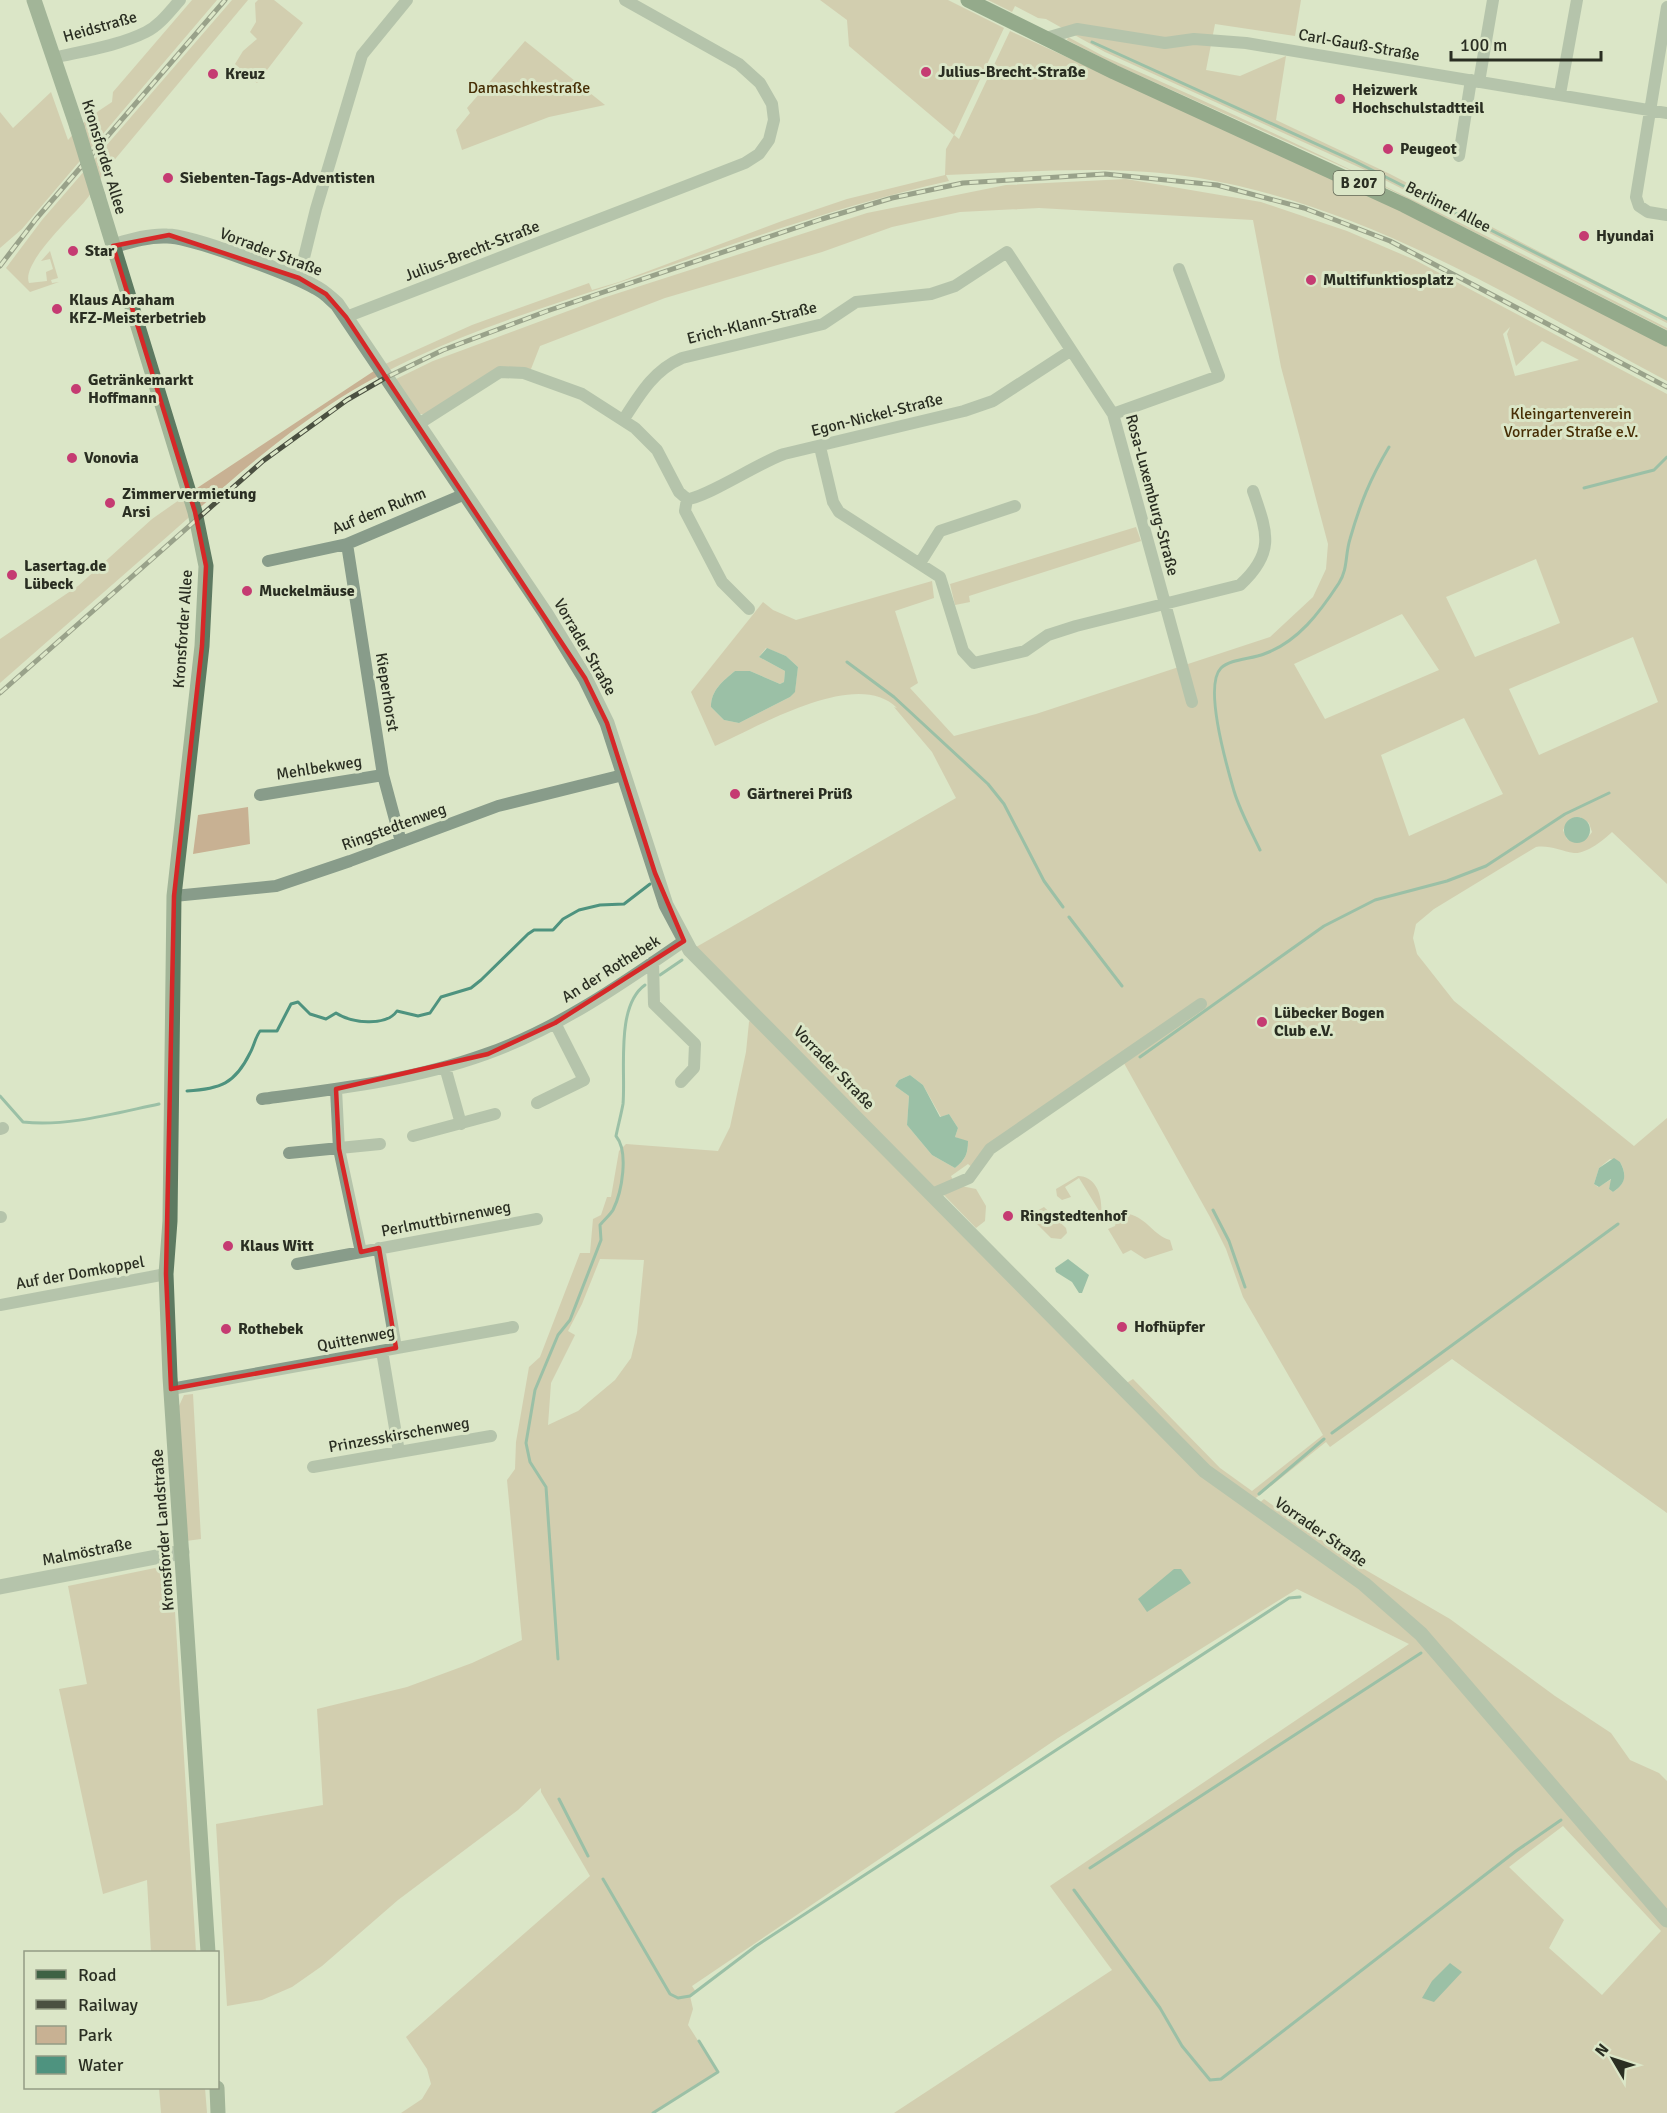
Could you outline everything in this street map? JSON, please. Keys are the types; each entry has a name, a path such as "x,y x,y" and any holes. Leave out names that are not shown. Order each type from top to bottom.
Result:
{"main road":[{"name":"Kronsforder Allee","path":"34,0 77,127 195,512 206,567 202,646 174,896 171,1106"},
{"name":"B 207","path":"969,0 1046,38"},
{"name":"Berliner Allee","path":"1046,38 1404,205 1667,339"},
{"name":"Kronsforder Landstraße","path":"171,1106 166,1275 171,1389 208,1951"},
{"path":"217,2089 218,2113"}],"street":[{"name":"Heidstraße","path":"52,58 111,44 147,32 162,20 180,0"},
{"path":"299,278 316,209 362,55 407,0"},
{"name":"Julius-Brecht-Straße","path":"346,317 745,163 759,154 769,140 774,120 772,104 760,83 739,64 625,0"},
{"path":"1459,156 1493,0"},
{"path":"1560,94 1576,0"},
{"path":"1667,7 1636,196 1639,206 1648,212 1667,215"},
{"name":"Carl-Gauß-Straße","path":"1046,38 1077,29 1157,42 1194,39 1246,43 1667,113"},
{"name":"Vorrader Straße","path":"113,246 169,236 299,278 326,294 346,317 585,678 607,723 666,905 684,941 1205,1471 1364,1584 1421,1634 1667,1920"},
{"name":"Rosa-Luxemburg-Straße","path":"1007,252 1113,414 1192,702"},
{"name":"Erich-Klann-Straße","path":"624,419 651,378 666,365 682,358 823,324 856,302 939,291 955,286 1007,252"},
{"path":"1113,414 1219,376 1179,269"},
{"name":"Egon-Nickel-Straße","path":"687,499 699,496 771,458 964,411 993,401 1070,351"},
{"path":"417,425 500,372 524,373 582,394 624,419 657,450 679,492 687,499 685,511 722,582 749,609"},
{"path":"820,447 833,502 839,512 940,577 963,651 975,663 1025,651 1054,633 1240,585 1250,576 1267,549 1267,534 1253,491"},
{"name":"Auf dem Ruhm","path":"268,561 347,544 465,494"},
{"path":"920,563 940,531 1015,506"},
{"name":"Kieperhorst","path":"347,544 383,774 402,842"},
{"name":"Mehlbekweg","path":"260,795 383,774"},
{"name":"Ringstedtenweg","path":"174,896 276,886 498,806 623,775"},
{"name":"An der Rothebek","path":"262,1099 336,1089 445,1067 488,1054 555,1023 684,941"},
{"path":"653,962 654,1004 695,1044 694,1068 681,1082"},
{"path":"932,1194 969,1178 990,1149 1201,1004"},
{"name":"An der Rothebek","path":"537,1102 584,1080 555,1023"},
{"path":"445,1067 461,1124"},
{"path":"336,1089 339,1149"},
{"path":"413,1136 495,1114"},
{"path":"289,1153 380,1144"},
{"name":"Perlmuttbirnenweg","path":"339,1149 361,1252"},
{"name":"Perlmuttbirnenweg","path":"297,1264 537,1219"},
{"path":"379,1248 396,1348"},
{"name":"Auf der Domkoppel","path":"0,1305 166,1275"},
{"name":"Quittenweg","path":"171,1389 513,1327"},
{"path":"382,1351 399,1452"},
{"name":"Prinzesskirschenweg","path":"313,1467 491,1436"},
{"name":"Malmöstraße","path":"0,1587 182,1552"}],"highlighted area":[{"path":"169,235 299,278 326,294 346,317 585,678 607,723 655,873 684,941 555,1023 488,1054 336,1089 339,1149 361,1252 379,1248 396,1348 171,1389 166,1274 174,896 202,646 206,566 195,512 113,246"}],"green space":[{"path":"192,0 217,0 22,229 0,248 0,112 13,128 51,92 68,140 88,118 112,102 113,92"},
{"path":"232,0 248,0 106,170 88,197 40,252 29,274 29,283 47,281 46,272 53,269 50,259 41,261 50,251 58,278 51,280 52,283 59,282 30,292 6,268 42,220"},
{"path":"258,0 274,0 303,23 257,83 235,64 243,51 257,39 250,32 256,22 255,3"},
{"path":"820,0 948,0 1004,28 954,135 849,46 847,20"},
{"path":"988,0 1301,0 1295,36 1215,24 1206,70 1240,76 1286,56 1276,120 1390,174 1667,318 1667,323 1365,170 1105,52 1046,19 1038,18 1015,6 1012,12"},
{"path":"1010,31 1402,211 1667,346 1667,381 1441,260 1323,211 1262,192 1199,178 1136,171 1073,170 946,175 949,181 872,200 796,223 524,314 444,345 367,382 331,404 248,466 0,683 0,639 78,586 152,519 383,365 472,325 589,283 592,290 619,282 847,199 945,175 946,149 954,135 959,139"},
{"path":"1068,37 1103,56 1388,187 1598,292 1667,330 1363,176 1116,65 1067,40"},
{"name":"Damaschkestraße","path":"525,41 605,105 549,117 462,150 456,130 470,113 467,108"},
{"name":"Kleingartenverein Vorrader Straße e.V.","path":"1126,179 1261,202 1347,231 1415,260 1667,394 1667,884 1612,832 1594,846 1579,853 1536,847 1434,909 1416,924 1413,938 1417,954 1454,1001 1634,1146 1667,1118 1667,1513 1452,1359 1330,1447 1326,1442 1252,1501 1257,1505 1264,1499 1352,1562 1450,1619 1555,1696 1611,1733 1630,1760 1659,1773 1667,1781 1667,2113 894,2113 1112,1970 1050,1886 1409,1644 1297,1589 1058,1738 692,1986 696,1992 690,1996 693,2009 688,2025 718,2072 653,2113 401,2113 422,2099 431,2084 427,2069 406,2037 590,1876 541,1792 541,1788 518,1810 398,1900 322,1966 292,1987 262,2000 227,2006 216,1824 323,1805 317,1709 407,1687 472,1663 522,1640 507,1480 515,1469 516,1442 529,1367 540,1357 580,1253 590,1253 593,1219 601,1215 607,1197 611,1197 619,1151 626,1144 718,1151 730,1127 746,1052 749,1022 758,1010 691,950 956,798 932,752 894,707 897,708 879,697 858,694 833,697 807,704 715,746 691,692 763,602 773,610 796,620 932,581 934,598 895,611 918,683 910,688 954,736 1036,714 1270,637 1313,597 1326,569 1328,544 1281,367 1253,220 1039,208 960,212 892,227 822,252 665,298 540,346 531,369 499,367 425,414 419,414 394,380 433,361 603,298 867,213 1006,185","holes":["1510,327 1507,334 1516,366 1542,341 1579,360 1515,376 1503,334","1536,559 1560,623 1475,657 1446,597","1402,614 1439,670 1325,719 1294,664","1633,637 1658,702 1539,755 1509,689","766,648 786,656 798,667 795,691 790,697 739,723 724,720 711,707 715,691 735,671 750,671 780,684 784,682 785,671 759,657","1464,718 1503,794 1409,836 1381,755","1580,817 1589,823 1592,832 1584,839 1574,841 1567,839 1563,830 1571,819","1120,1056 1210,1217 1226,1249 1243,1297 1323,1435 1252,1491 1220,1468 1133,1379 1125,1384 936,1190 954,1182 951,1176 968,1164 973,1168 988,1147","910,1075 923,1085 941,1117 949,1114 958,1128 955,1137 968,1142 965,1157 955,1168 932,1155 907,1125 909,1096 895,1086 899,1080","1610,1159 1620,1162 1624,1171 1621,1186 1613,1192 1609,1189 1612,1179 1598,1187 1594,1184 1599,1168","600,1259 644,1260 637,1333 631,1358 615,1380 578,1411 548,1425 551,1383 575,1335 568,1331 582,1304","1563,1826 1661,1931 1602,1995 1549,1948 1564,1920 1509,1867"]},
{"path":"1136,527 1141,541 969,596 970,602 955,605 950,584"},
{"path":"248,807 250,844 193,854 198,815"},
{"path":"1078,1176 1085,1177 1094,1184 1100,1195 1101,1214 1079,1178 1065,1187 1071,1197 1062,1200 1057,1196 1056,1189"},
{"path":"961,1186 976,1189 986,1206 985,1221 976,1228 944,1195"},
{"path":"1044,1207 1066,1228 1067,1233 1061,1239 1051,1238 1034,1221 1035,1212"},
{"path":"1129,1214 1141,1219 1159,1235 1170,1240 1173,1250 1145,1259 1131,1250 1123,1254 1108,1229 1115,1226 1117,1218"},
{"path":"193,1394 201,1539 186,1541 179,1406 184,1395"},
{"path":"155,1568 173,1579 196,1951 151,1951 147,1880 103,1894 59,1689 87,1684 68,1586"},
{"path":"159,2089 205,2089 207,2113 161,2113"}],"water":[{"path":"767,648 786,656 798,667 795,692 790,697 739,723 724,720 711,707 713,696 718,686 735,671 750,671 780,684 784,682 785,671 759,657"},
{"path":"1577,817 1586,821 1590,830 1586,839 1577,843 1568,839 1564,830 1568,821"},
{"path":"910,1075 923,1085 940,1117 949,1114 958,1128 955,1137 968,1141 965,1156 955,1168 932,1155 907,1125 909,1096 895,1086 899,1080"},
{"path":"1614,1158 1620,1162 1624,1171 1624,1179 1621,1186 1613,1192 1609,1189 1611,1179 1599,1187 1594,1184 1599,1168"},
{"path":"1068,1259 1089,1275 1082,1293 1079,1293 1072,1282 1056,1272 1055,1268"},
{"path":"1174,1569 1181,1569 1191,1583 1147,1612 1138,1599"},
{"path":"1450,1963 1462,1972 1434,2002 1422,1998 1432,1981"}],"waterway":[{"path":"1092,42 1356,162 1667,319"},
{"path":"1260,850 1239,806 1226,764 1215,708 1216,677 1225,665 1264,654 1287,642 1298,634 1324,605 1342,578 1350,539 1362,503 1389,447"},
{"path":"1584,488 1654,470 1667,457"},
{"path":"847,662 894,697 988,784 1004,804 1044,881 1063,907"},
{"path":"1140,1057 1324,926 1375,900 1447,881 1486,866 1565,814 1609,793"},
{"name":"Rothebek","path":"187,1091 209,1089 232,1078 244,1063 260,1031 277,1031 291,1004 298,1002 310,1014 326,1019 336,1013 350,1019 368,1022 385,1019 397,1011 418,1016 430,1013 441,997 471,988 534,930 553,930 563,919 579,910 600,905 624,904 650,884"},
{"path":"1069,917 1122,986"},
{"path":"660,975 682,960"},
{"path":"558,1659 546,1487 530,1462 526,1443 535,1390 558,1335 570,1320 601,1240 600,1225 613,1210 619,1193 623,1162 620,1143 616,1136 623,1104 626,1024 629,1008 645,985"},
{"name":"Rothebek","path":"0,1096 23,1122 40,1123 74,1121 159,1104"},
{"path":"1213,1210 1229,1241 1245,1287"},
{"path":"1332,1433 1618,1224"},
{"path":"1259,1494 1324,1439"},
{"path":"603,1879 670,1994 678,1998 690,1996 756,1946 1289,1598 1300,1597"},
{"path":"1090,1868 1421,1653"},
{"path":"559,1799 588,1856"},
{"path":"1074,1890 1160,2008 1182,2046 1210,2080 1221,2079 1516,1851 1561,1820"},
{"path":"653,2113 718,2072 699,2041"}],"railway":[{"path":"0,266 36,219 225,0"},
{"path":"0,693 263,461 347,400 385,378 443,350 547,311 822,219 892,198 963,183 1105,174 1217,185 1304,208 1390,241 1667,387"}],"place":[{"name":"Julius-Brecht-Straße","path":"926,72"},
{"name":"Kreuz","path":"213,74"},
{"name":"Heizwerk Hochschulstadtteil","path":"1340,99"},
{"name":"Peugeot","path":"1388,149"},
{"name":"Siebenten-Tags-Adventisten","path":"168,178"},
{"name":"Hyundai","path":"1584,236"},
{"name":"Star","path":"73,251"},
{"name":"Multifunktiosplatz","path":"1311,280"},
{"name":"Klaus Abraham KFZ-Meisterbetrieb","path":"57,309"},
{"name":"Getränkemarkt Hoffmann","path":"76,389"},
{"name":"Vonovia","path":"72,458"},
{"name":"Zimmervermietung Arsi","path":"110,503"},
{"name":"Lasertag.de Lübeck","path":"12,575"},
{"name":"Muckelmäuse","path":"247,591"},
{"name":"Gärtnerei Prüß","path":"735,794"},
{"name":"Lübecker Bogen Club e.V.","path":"1262,1022"},
{"name":"Ringstedtenhof","path":"1008,1216"},
{"name":"Klaus Witt","path":"228,1246"},
{"name":"Hofhüpfer","path":"1122,1327"},
{"name":"Rothebek","path":"226,1329"}]}
